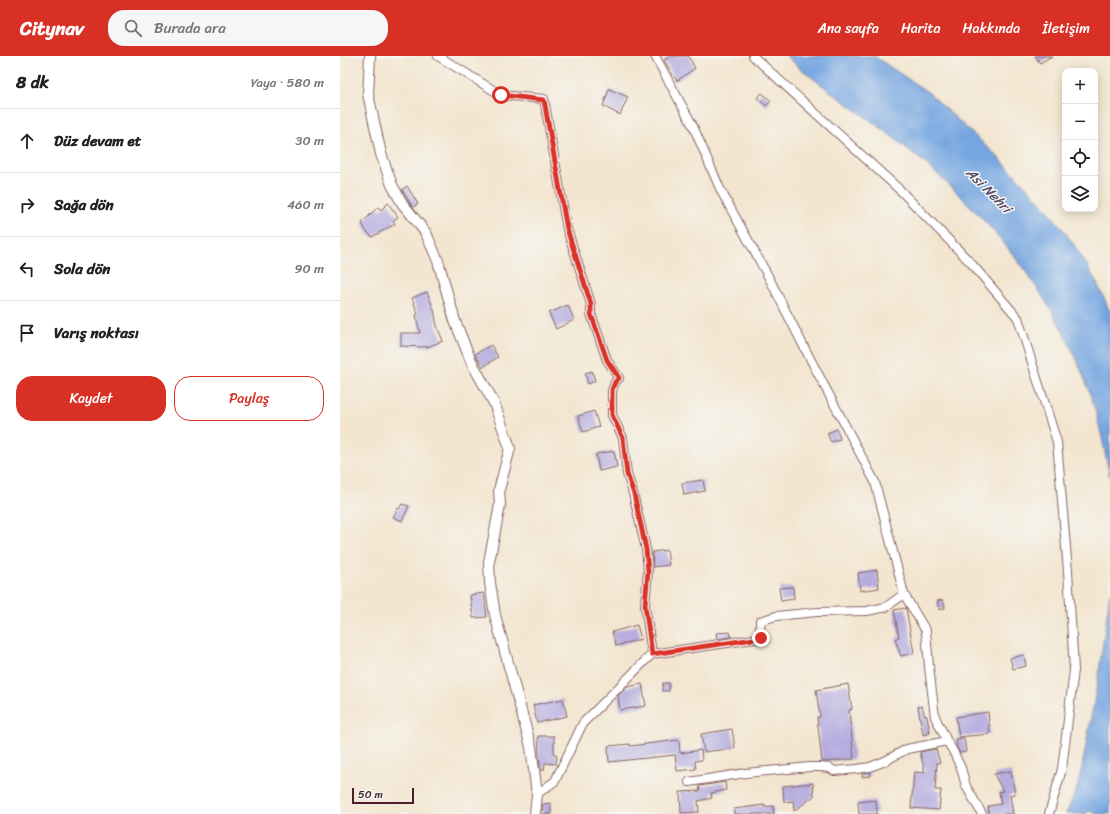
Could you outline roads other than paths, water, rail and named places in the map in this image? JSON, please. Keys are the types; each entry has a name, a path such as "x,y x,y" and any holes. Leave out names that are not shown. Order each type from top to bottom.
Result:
{"street":[{"path":"370,56 368,94 383,160 392,185 402,203 426,233 438,261 454,321 471,361 494,403 510,448 499,490 500,505 489,562 490,583 496,615 531,747 536,794 535,814"},
{"path":"438,56 501,95 544,100 567,229 591,304 591,314 607,360 619,378 615,382 612,390 612,415 623,438 627,474 634,494 646,549 648,571 645,605 652,654"},
{"path":"655,56 693,126 721,191 768,276 875,482 904,594 926,631 935,717 961,768 966,786 982,814"},
{"path":"753,56 902,191 971,263 1018,318 1057,442 1074,670 1062,769 1049,814"},
{"path":"536,794 555,781 583,723 652,654 761,638 760,621 776,616 817,612 867,611 886,607 904,594"},
{"path":"689,782 746,773 815,767 830,768 834,771 857,770 885,761 907,749 947,741"}],"water":[{"name":"Asi Nehri","path":"786,56 874,56 929,93 1000,159 1047,209 1068,236 1087,265 1110,312 1110,477 1094,407 1077,361 1060,326 1018,261 993,230 938,175 894,138"},
{"path":"1110,593 1110,814 1096,814 1088,811 1086,814 1066,814 1077,789 1082,767 1097,685"}]}
